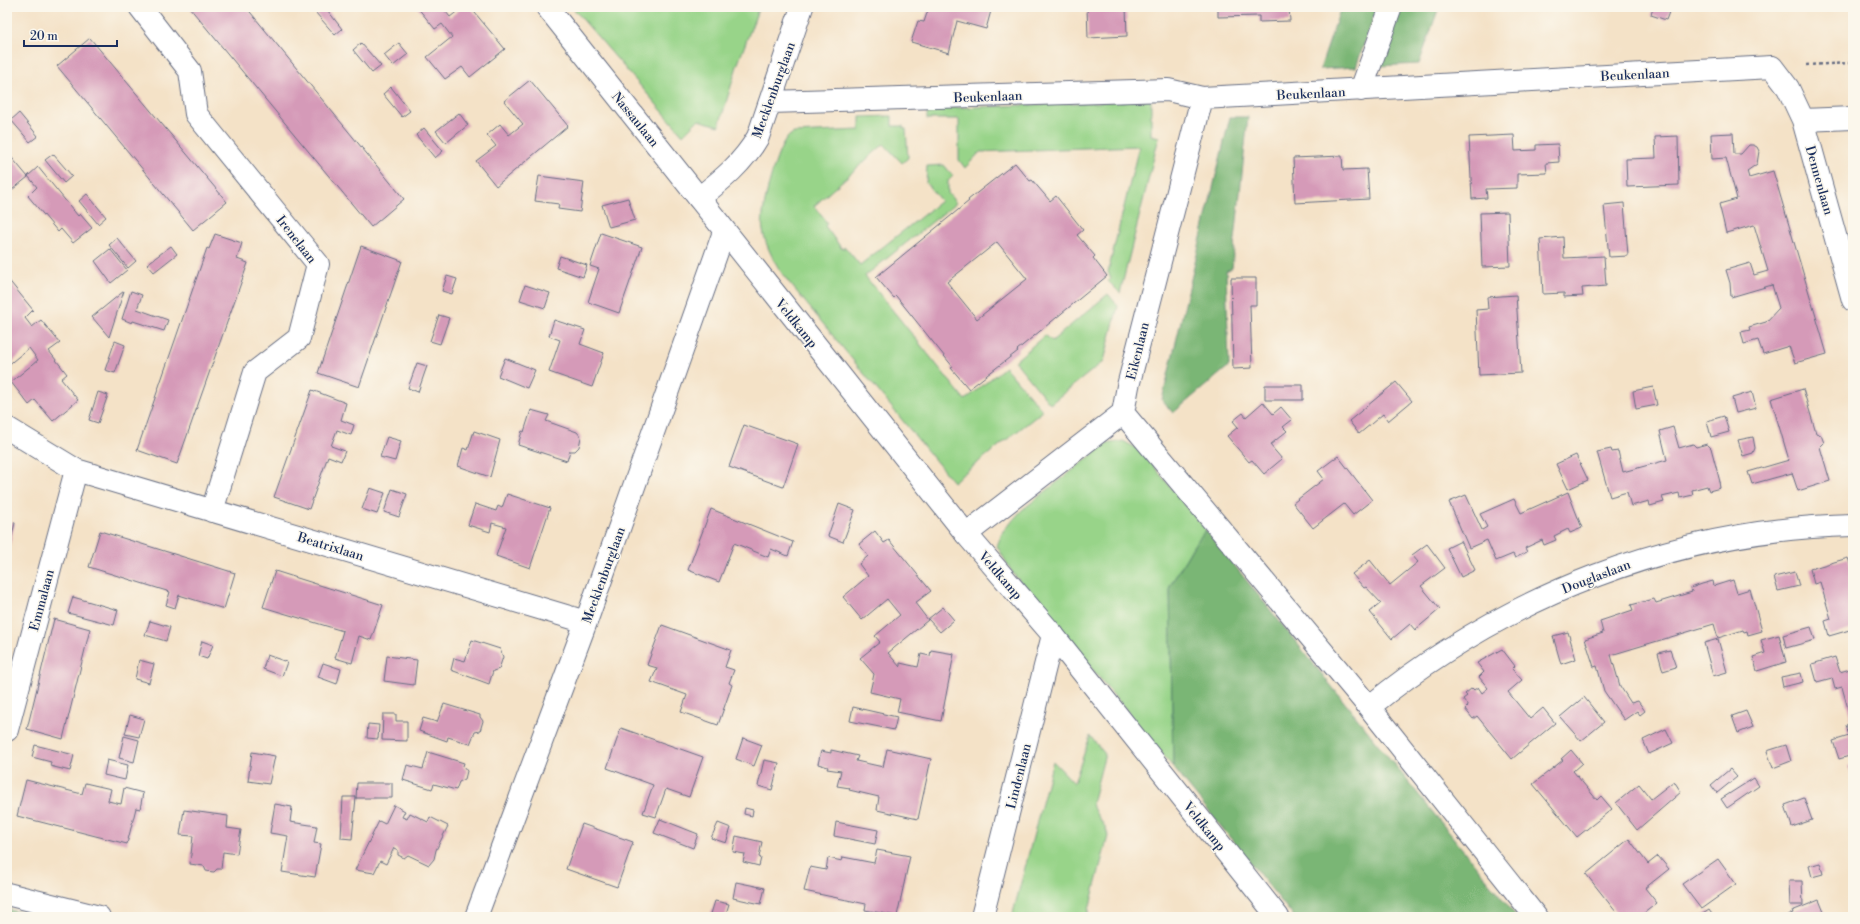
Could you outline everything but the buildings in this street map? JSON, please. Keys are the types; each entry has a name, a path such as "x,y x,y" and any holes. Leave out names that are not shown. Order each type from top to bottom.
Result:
{"street":[{"name":"Irenelaan","path":"140,7 190,71 196,114 318,264 299,338 255,372 212,511"},
{"name":"Nassaulaan","path":"547,7 699,198 724,232"},
{"name":"Mecklenburglaan","path":"699,198 737,166 749,153 758,137 802,7"},
{"path":"1362,90 1391,7"},
{"name":"Beukenlaan","path":"770,102 1168,90 1202,98 1772,66"},
{"name":"Dennenlaan","path":"1772,66 1788,88 1803,120 1853,300"},
{"name":"Eikenlaan","path":"1123,414 1128,386 1202,98"},
{"path":"1803,120 1853,118"},
{"name":"Mecklenburglaan","path":"476,917 586,622 724,232"},
{"name":"Veldkamp","path":"724,232 966,534 1054,635 1278,917"},
{"path":"966,534 1123,414 1369,707 1536,917"},
{"name":"Beatrixlaan","path":"7,428 76,470 586,622"},
{"name":"Emmalaan","path":"7,730 76,470"},
{"name":"Douglaslaan","path":"1369,707 1396,685 1440,654 1487,626 1535,600 1586,578 1636,561 1738,535 1788,529 1853,525"},
{"name":"Lindenlaan","path":"982,917 1054,635"},
{"path":"7,894 99,917"}],"path":[{"path":"1772,66 1853,63"}],"green space":[{"path":"572,7 759,7 737,66 719,126 698,120 683,135"},
{"path":"1341,7 1377,7 1356,67 1320,69"},
{"path":"1399,7 1439,7 1419,64 1378,66"},
{"path":"1151,100 1151,135 1159,137 1120,293 1108,281 1111,278 1108,272 1139,146 980,152 965,168 959,160 959,119 927,119 927,109"},
{"path":"892,116 892,126 903,126 903,128 906,129 908,158 902,163 884,144 814,206 827,223 825,226 842,249 845,247 860,265 941,201 926,183 927,166 944,165 953,176 948,181 948,193 956,203 865,276 965,400 1005,367 1043,411 953,482 783,275 766,243 763,231 763,212 769,185 781,148 789,136 794,133 860,130 860,117"},
{"path":"1230,117 1248,117 1232,268 1226,271 1229,366 1173,413 1162,400"},
{"path":"1108,294 1118,306 1104,361 1050,404 1015,361 1045,335 1052,341"},
{"path":"1123,441 1140,450 1206,530 1194,545 1170,586 1173,767 1012,572 997,546 1003,531 1022,510 1106,444"},
{"path":"1206,530 1517,917 1294,917 1173,767 1170,586 1194,545"},
{"path":"1090,736 1105,754 1092,803 1095,812 1107,831 1108,836 1087,917 1012,917 1053,761 1074,783"},
{"path":"7,909 39,917 7,917"}]}
